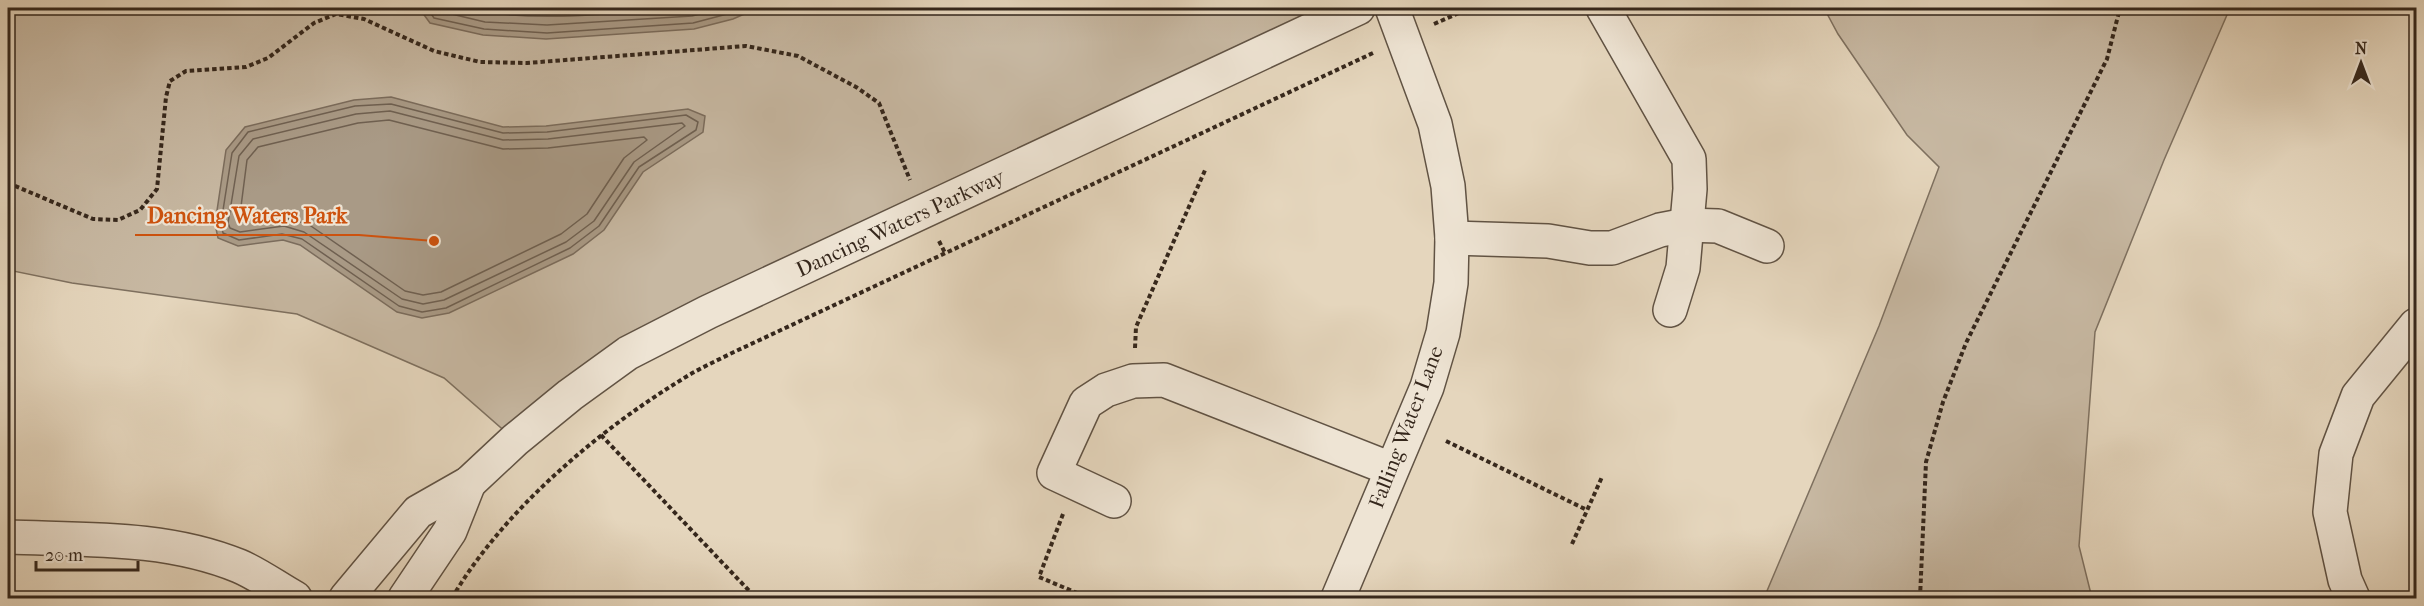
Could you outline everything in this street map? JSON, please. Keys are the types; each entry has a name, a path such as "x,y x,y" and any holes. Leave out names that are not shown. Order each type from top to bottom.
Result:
{"street":[{"name":"Dancing Waters Parkway","path":"346,598 418,512 470,483 515,440 570,395 628,353 708,312 1358,8"},
{"name":"Falling Water Lane","path":"1338,598 1427,387 1443,333 1451,283 1452,238 1448,186 1435,124 1392,8"},
{"path":"1603,8 1689,159 1690,189 1683,268 1670,310"},
{"path":"1452,238 1548,241 1590,248 1612,248 1660,230 1686,225 1718,226 1767,246"},
{"path":"2353,598 2345,580 2330,512 2336,454 2358,396 2416,325"},
{"path":"1114,501 1054,473 1086,403 1106,390 1132,381 1164,380 1391,468"},
{"name":"Dancing Waters Parkway","path":"405,598 450,531 470,483"},
{"path":"8,537 144,542 189,550 240,567 295,598"}],"path":[{"path":"452,598 462,581 501,531 544,486 601,435 682,379 734,352 1470,8"},
{"path":"1920,598 1926,462 1943,402 1966,343 2107,59 2120,8"},
{"path":"8,183 93,219 118,220 140,210 157,189 166,97 170,81 186,71 246,67 268,58 314,23 336,14 364,19 434,51 480,62 527,63 746,46 798,56 856,87 879,103 924,212 945,253"},
{"path":"1132,381 1136,327 1206,168"},
{"path":"601,435 756,598"},
{"path":"1446,441 1587,510"},
{"path":"1572,544 1602,477"},
{"path":"1075,483 1039,577 1089,598"},
{"path":"840,598 842,593"}],"shaded area":[{"path":"8,8 1358,8 708,312 515,440 444,378 297,314 72,283 8,270"},
{"path":"1824,8 2230,8 2164,160 2095,332 2079,546 2092,598 1764,598 1879,326 1939,167 1907,135 1838,34"}],"water":[{"path":"419,8 758,8 733,19 694,29 546,39 483,35 430,23"},
{"path":"391,97 503,127 546,126 688,109 705,116 703,132 643,172 604,230 573,254 449,313 422,318 397,312 300,245 283,240 238,246 218,238 215,224 226,150 245,127 354,100"}],"place":[{"name":"Dancing Waters Park","path":"434,241"}]}
